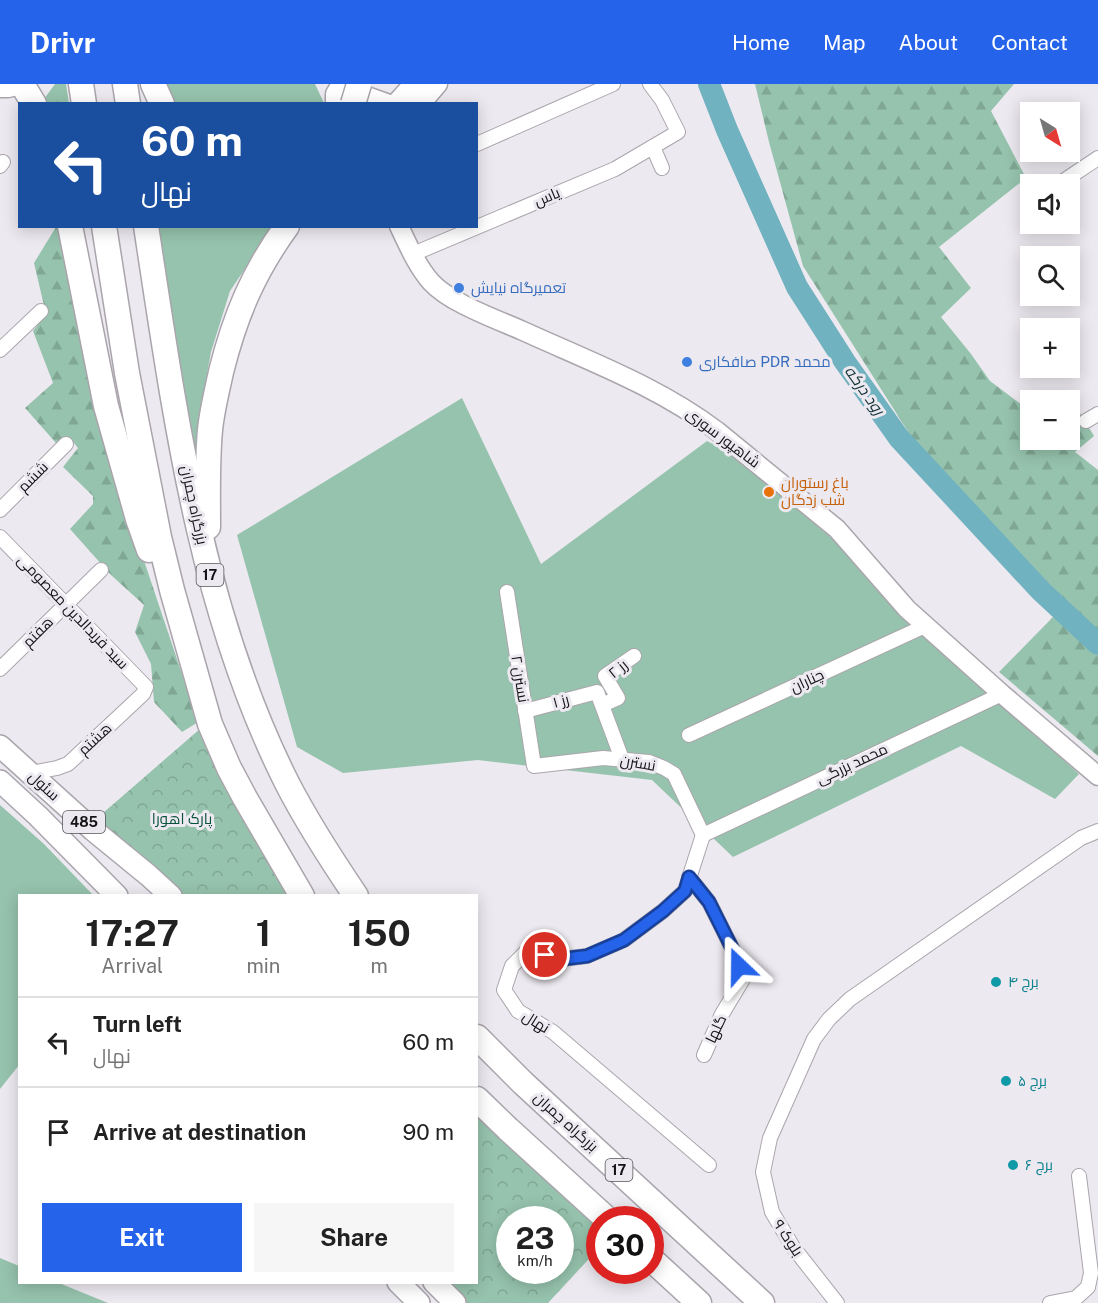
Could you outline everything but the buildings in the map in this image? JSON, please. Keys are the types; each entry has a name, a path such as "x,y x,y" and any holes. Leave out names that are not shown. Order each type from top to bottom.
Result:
{"highway":[{"path":"0,85 12,84"},
{"path":"22,84 33,102"},
{"path":"81,84 84,102"},
{"path":"124,84 128,102"},
{"path":"153,84 161,102"},
{"path":"404,102 424,94"},
{"path":"70,228 106,406 138,519 150,552 172,590"},
{"path":"105,228 129,385 159,537 210,724 245,798 301,894"},
{"name":"بزرگراه چمران","path":"146,228 187,477 207,565 225,627 246,686 287,783 328,855 355,894"},
{"path":"207,565 208,454 216,392 230,338 250,284 286,228"},
{"name":"بزرگراه چمران","path":"478,1038 523,1083 762,1303"},
{"path":"478,1100 593,1206"},
{"path":"664,1271 699,1303"}],"main road":[{"name":"سئول","path":"0,746 93,830 169,894"},
{"name":"سئول","path":"0,781 115,894"},
{"path":"121,852 133,875 152,894"},
{"path":"400,1284 419,1303"},
{"path":"436,1284 455,1303"}],"street":[{"path":"328,84 347,94 361,94 383,102"},
{"path":"478,144 613,84"},
{"name":"یاس","path":"478,227 615,169 678,132 662,100 650,84"},
{"path":"652,147 662,168"},
{"path":"1074,174 1098,158"},
{"name":"شاهپور سوری","path":"400,228 423,272 440,290 468,307 630,379 697,415 837,529 907,609 1098,776"},
{"name":"یاس","path":"413,254 475,228"},
{"path":"0,350 40,311"},
{"name":"ششم","path":"0,510 66,444"},
{"name":"سید فریدالدین معصومی","path":"0,537 146,687"},
{"name":"هفتم","path":"0,669 101,570"},
{"name":"نسترن ۲","path":"507,592 534,766"},
{"name":"چناران","path":"689,735 926,626"},
{"name":"رز ۲","path":"600,699 618,698 605,676 634,656"},
{"name":"هشتم","path":"32,773 68,764 143,694 146,687"},
{"name":"محمد بزرگی","path":"703,835 1002,694"},
{"path":"600,699 622,759"},
{"name":"رز ۱","path":"525,711 600,699"},
{"name":"نسترن","path":"534,766 603,758 649,762 664,768 674,774 703,835"},
{"name":"بلوک ۹","path":"837,1303 793,1248 772,1212 763,1172 770,1138 814,1038 829,1019 850,999 1081,838 1098,831"},
{"name":"نهال","path":"703,835 685,891 663,911 624,940 587,956 562,959 528,950 512,966 504,990 518,1011 553,1032 709,1165"},
{"name":"گلها","path":"689,877 709,902 735,954 744,979 722,1014 704,1055"},
{"path":"1050,1303 1076,1298 1088,1287 1091,1273 1079,1176"}],"green space":[{"path":"55,84 66,84 69,102 46,102 44,99"},
{"path":"155,84 315,84 324,102 164,102"},
{"path":"755,84 1014,84 991,111 1024,174 1020,174 1020,183 939,247 971,288 941,317 990,381 1020,404 1020,450 1077,450 1075,452 1098,470 1098,756 999,672 1053,617 1065,601 919,449 803,266"},
{"path":"55,228 64,228 125,504 200,721 182,732 154,702 151,664 135,632 144,605 111,575 70,529 93,504 93,496 63,467 78,448 69,437 56,443 25,408 53,383 33,331 46,314 34,263"},
{"path":"157,228 272,228 230,291 211,352 200,413 196,468"},
{"path":"462,398 541,564 707,441 731,453 842,547 942,650 1079,774 1055,799 961,746 733,857 652,780 478,760 343,773 297,747 237,535"},
{"path":"1080,413 1094,436 1080,448"},
{"name":"پارک اهورا","path":"201,728 291,894 181,894 130,846 95,820"},
{"path":"0,805 44,844 92,894 18,894 18,1066 0,1089"},
{"path":"478,1112 586,1212 586,1262 574,1275 574,1206 496,1206 496,1284 566,1284 548,1303 465,1303 445,1284 478,1284"},
{"path":"0,1258 18,1266 18,1284 61,1284 108,1303 0,1303"}],"waterway":[{"name":"رود درکه","path":"709,84 797,287 845,362 899,438 1041,591 1098,644"}],"place":[{"name":"تعمیرگاه نیایش","path":"459,288"},
{"name":"صافکاری PDR محمد","path":"687,362"},
{"name":"باغ رستوران شب زدگان","path":"769,492"},
{"name":"برج ۴","path":"996,982"},
{"name":"برج ۵","path":"1006,1081"},
{"name":"برج ۶","path":"1013,1165"}],"route":[{"path":"545,955 562,959 587,956 624,940 663,911 685,891 689,877 709,902 739,966"}]}
